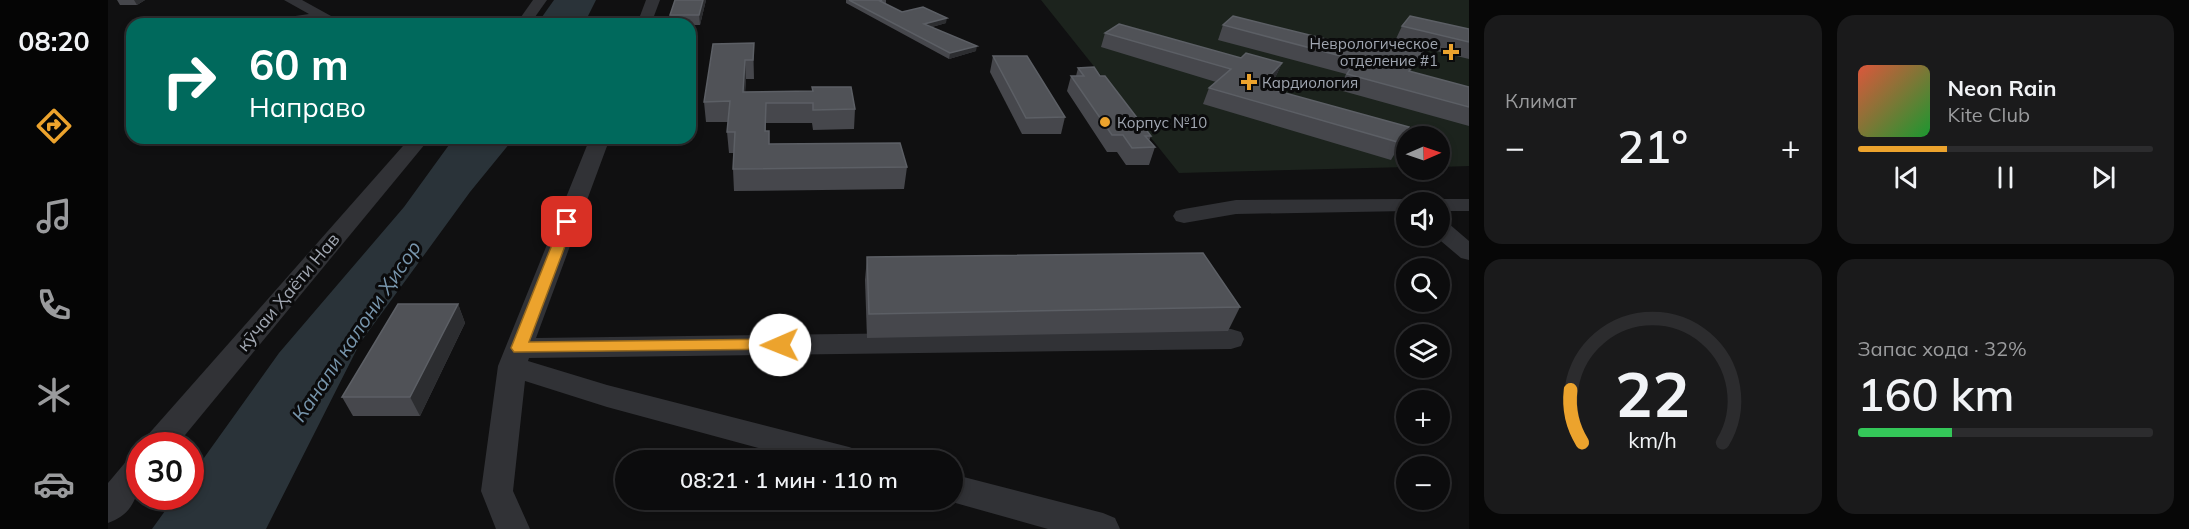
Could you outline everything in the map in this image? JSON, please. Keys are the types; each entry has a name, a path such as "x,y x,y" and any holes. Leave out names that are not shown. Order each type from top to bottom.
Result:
{"street":[{"path":"291,0 328,18"},
{"path":"527,18 540,0"},
{"path":"646,18 653,0"},
{"path":"310,18 324,16"},
{"name":"кӯчаи Ҳаёти Нав","path":"169,432 415,144"},
{"path":"513,529 497,491 515,357 598,144"},
{"path":"1184,216 1236,207 1396,205"},
{"path":"1450,205 1469,206"},
{"path":"1450,237 1469,253"},
{"path":"515,357 1231,339"},
{"path":"515,357 607,396 811,450"},
{"path":"108,508 126,485"},
{"path":"963,491 1103,529"}],"shaded area":[{"path":"1041,0 1469,0 1469,166 1450,167 1450,126 1396,126 1396,167 1179,173"}],"water":[{"path":"554,0 596,0 587,18 541,18"},
{"name":"Канали калони Ҳисор","path":"450,144 509,144 470,192 360,343 266,529 152,529 166,510 204,510 204,458 279,353 404,207"}],"building":[{"path":"675,0 703,0 699,15 670,15"},
{"path":"849,0 882,0 880,1 902,12 923,7 947,18 924,24 977,46 950,53"},
{"path":"1233,16 1366,49 1372,39 1423,51 1409,71 1469,87 1469,107 1347,74 1356,60 1223,25"},
{"path":"1410,16 1469,29 1469,42 1402,26"},
{"path":"1119,24 1241,58 1246,53 1282,63 1260,86 1405,126 1396,126 1396,142 1209,88 1231,69 1105,33"},
{"path":"754,43 753,60 745,60 743,92 813,91 812,87 851,87 855,109 813,110 813,103 766,103 765,131 769,131 769,144 900,143 907,167 733,169 735,132 727,132 730,101 704,102 713,44"},
{"path":"993,56 1027,56 1065,117 1026,118"},
{"path":"1094,67 1100,76 1105,76 1151,136 1145,136 1155,147 1132,148 1123,135 1112,135 1071,76 1084,76 1078,68"},
{"path":"1203,253 1240,307 869,314 867,257"},
{"path":"398,304 458,304 410,397 342,397"}],"place":[{"name":"Неврологическое отделение #1","path":"1451,52"},
{"name":"Кардиология","path":"1249,82"},
{"name":"Корпус №10","path":"1105,122"}],"route":[{"path":"567,222 519,348 780,345"}]}
